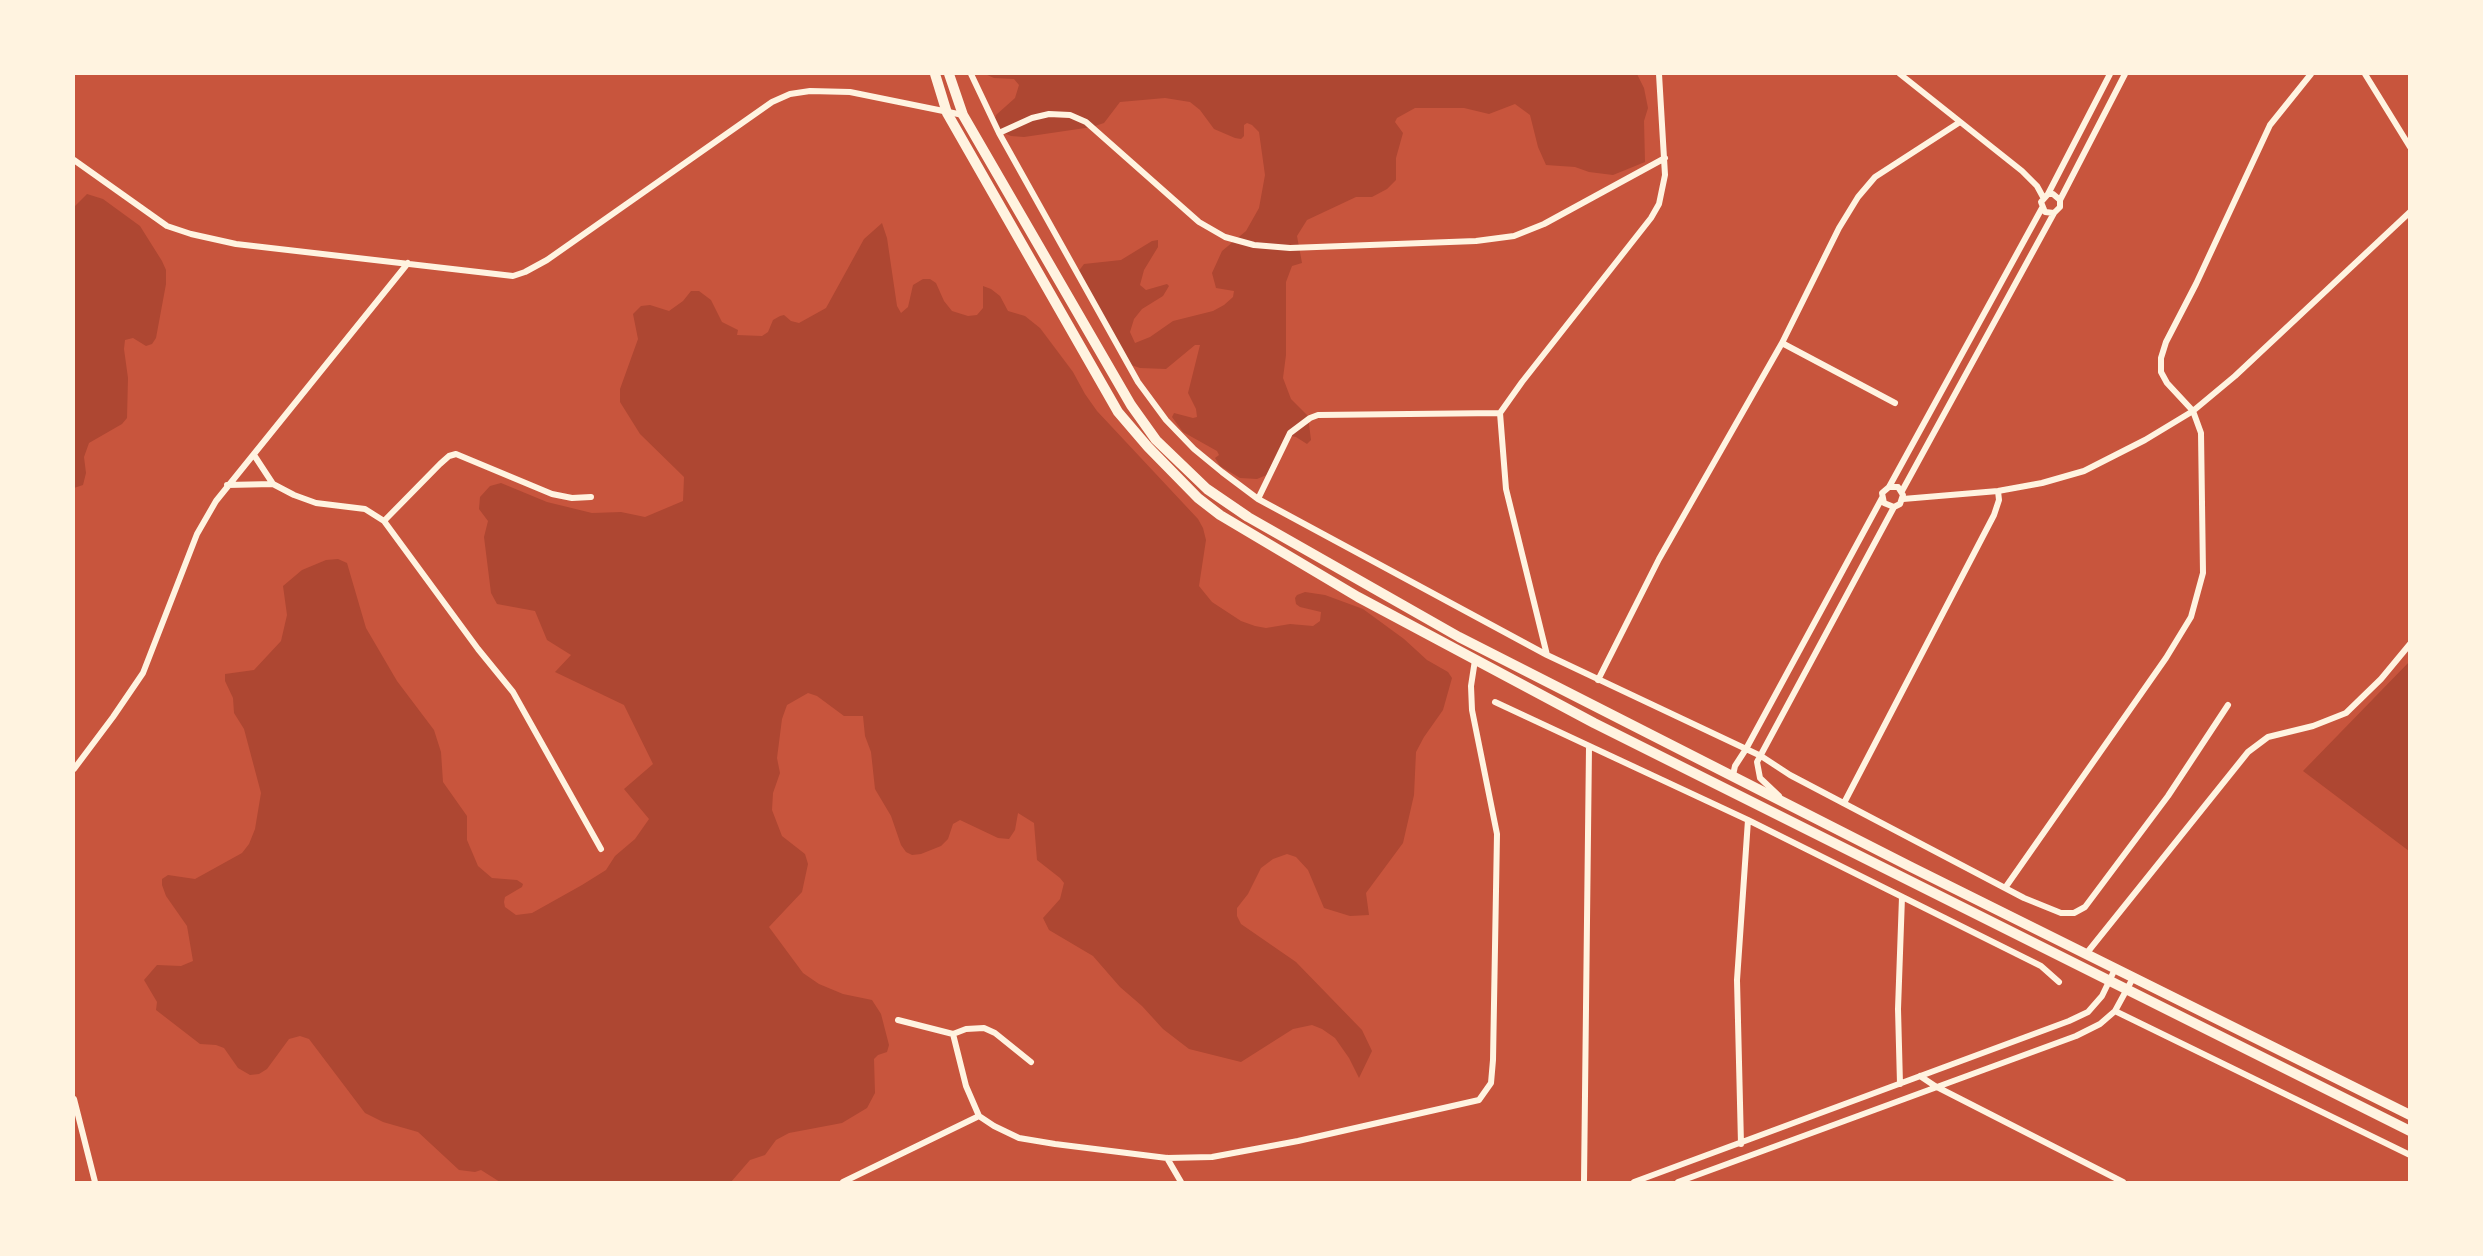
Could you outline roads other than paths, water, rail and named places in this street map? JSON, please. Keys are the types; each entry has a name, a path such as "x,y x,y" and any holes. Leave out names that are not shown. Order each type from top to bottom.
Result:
{"main road":[{"path":"935,74 947,113 1118,412 1198,498 1220,515 1358,597 1594,723 2410,1131"},
{"path":"949,74 963,115 1131,405 1156,440 1207,489 1248,517 1459,636 1679,750 2410,1115"},
{"path":"1733,775 1735,789 1754,804"}],"street":[{"path":"971,74 999,133 1150,401 1194,449 1258,499 1547,656 1761,756 1790,775 2005,888 2053,912 2074,913 2085,908 2168,796 2228,705"},
{"path":"1547,656 1506,489 1500,413 1651,218 1664,191 1665,158 1659,74"},
{"path":"1900,74 2022,171 2045,196"},
{"path":"1733,775 1735,766 1885,489 1889,487 2042,208 2045,196 2109,74"},
{"path":"1882,498 1884,503 1894,507 1900,505 1903,499 1902,491 2054,213 2060,207 2060,200 2125,74"},
{"path":"2005,888 2166,659 2191,617 2203,573 2201,433 2193,411 2167,383 2159,365 2166,342 2196,285 2270,125 2311,74"},
{"path":"2365,74 2410,147"},
{"path":"74,160 167,226 191,234 236,244 502,276 525,272 547,260 772,102 790,94 810,91 850,92 963,115"},
{"path":"999,133 1032,118 1049,114 1070,115 1086,122 1199,222 1225,237 1254,246 1290,248 1476,242 1514,236 1555,219 1665,158"},
{"path":"1598,680 1659,559 1782,343 1839,228 1858,197 1875,177 1961,122"},
{"path":"2045,196 2053,194 2060,200"},
{"path":"2042,208 2045,212 2054,213"},
{"path":"1903,499 1998,491 2042,483 2084,471 2145,440 2193,411 2235,376 2410,212"},
{"path":"74,769 114,718 143,673 197,534 227,485 408,263"},
{"path":"1782,343 1895,403"},
{"path":"1258,499 1290,433 1296,426 1318,415 1500,413"},
{"path":"384,521 440,464 456,454 552,494 572,498 591,497"},
{"path":"254,455 274,484 295,495 316,503 365,509 384,521 513,692 601,849"},
{"path":"227,485 274,484"},
{"path":"1889,487 1898,487 1902,491"},
{"path":"1844,803 1994,515 1999,500 1998,491"},
{"path":"1783,800 1760,778 1757,767 1761,756 1894,507"},
{"path":"2086,954 2248,752 2268,737 2313,726 2346,713 2381,679 2410,644"},
{"path":"953,1034 966,1086 979,1116 994,1126 1019,1138 1167,1158 1212,1157 1298,1141 1479,1100 1490,1083 1493,1060 1497,834 1472,710 1471,686 1475,660"},
{"path":"1495,702 1748,820 2041,966 2059,982"},
{"path":"1584,1182 1589,747"},
{"path":"1741,1159 1735,1152 1741,1144 1737,980 1748,820"},
{"path":"1900,1084 1898,1009 1902,897"},
{"path":"1634,1182 2069,1021 2088,1012 2102,996 2115,969"},
{"path":"1678,1182 2076,1036 2100,1024 2115,1011 2133,978"},
{"path":"2115,1011 2410,1155"},
{"path":"898,1020 953,1034 966,1029 985,1028 1031,1062"},
{"path":"1920,1076 2123,1182"},
{"path":"74,1099 95,1182"},
{"path":"843,1182 979,1116"},
{"path":"1741,1144 1751,1148 1750,1156"},
{"path":"1167,1158 1181,1182"}]}
